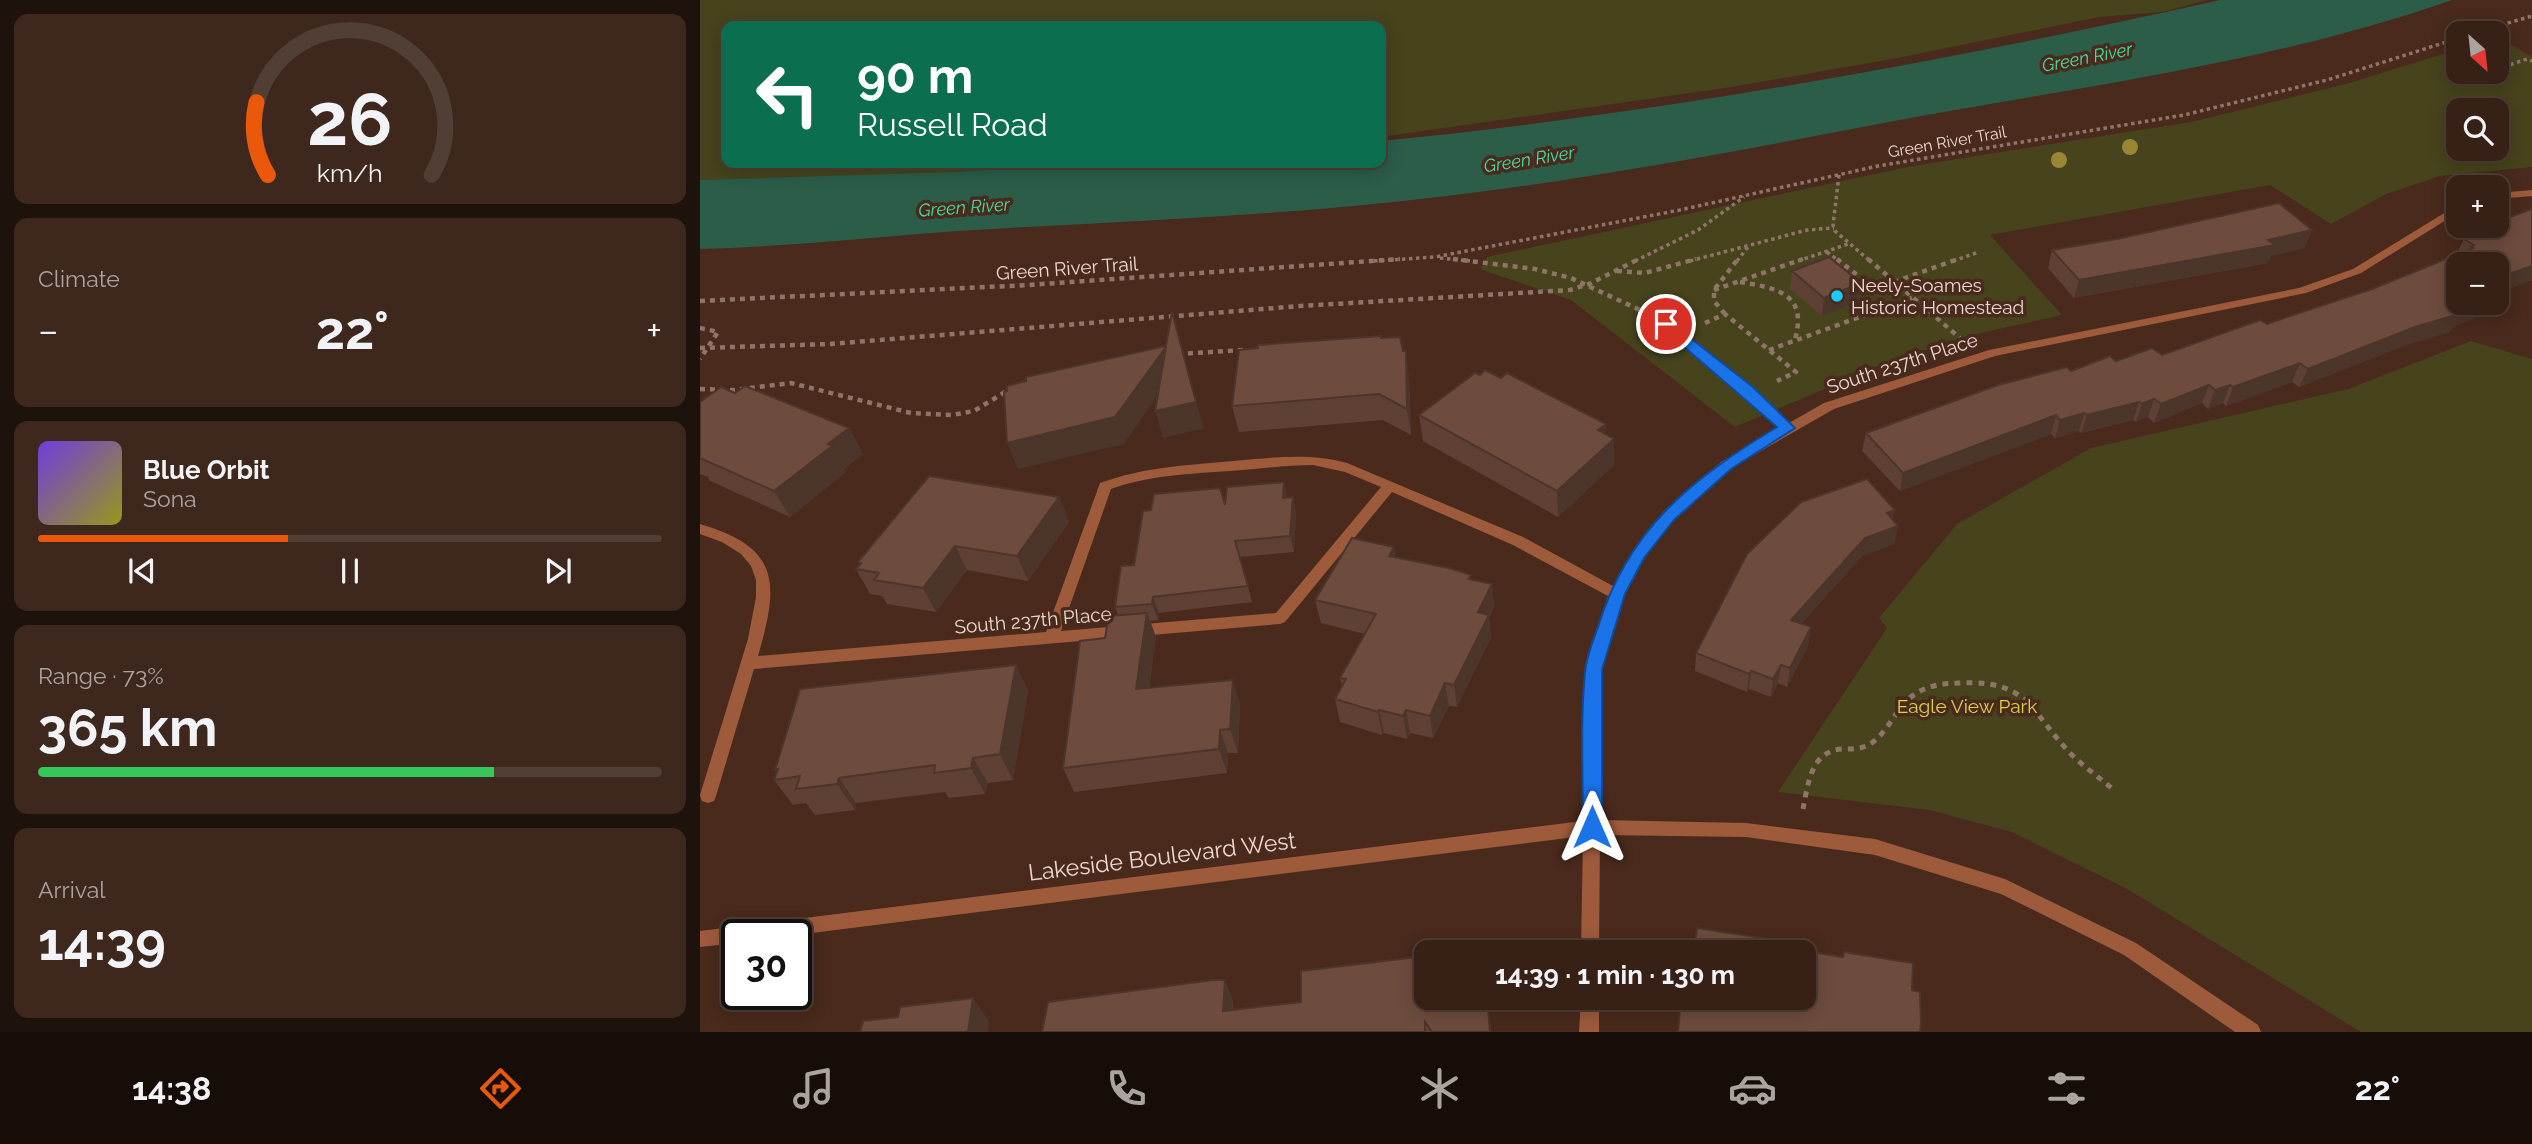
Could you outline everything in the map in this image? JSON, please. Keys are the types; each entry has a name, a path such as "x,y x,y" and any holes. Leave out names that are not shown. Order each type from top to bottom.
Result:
{"street":[{"path":"2509,195 2532,193"},
{"name":"South 237th Place","path":"1590,940 1593,670 1616,594 1638,555 1668,516 1726,465 1829,406 1983,356 2041,342 2302,291 2357,271 2446,215"},
{"path":"1666,324 1751,393 1787,428"},
{"path":"1051,638 1105,485 1124,478 1163,472 1285,461 1322,462 1357,469 1518,541 1616,594"},
{"name":"South 237th Place","path":"748,663 1280,618 1390,486"},
{"path":"700,529 721,534 744,547 759,566 765,588 764,610 708,796"},
{"name":"Lakeside Boulevard West","path":"812,926 1592,827 1746,830 1875,847 2005,887 2130,949 2251,1032"},
{"name":"Lakeside Boulevard West","path":"700,939 721,937"},
{"path":"1589,1032 1590,1010"}],"path":[{"path":"2510,22 2532,16"},
{"name":"Green River Trail","path":"700,302 1028,285 1435,257 1839,175 2184,115 2327,80 2444,42"},
{"path":"2510,65 2527,59 2532,61"},
{"path":"1839,175 1834,228 1848,243 1983,356"},
{"path":"700,348 830,344 1300,306 1570,290 1589,284 1698,230 1747,195"},
{"path":"1616,271 1645,273 1807,230 1834,228"},
{"path":"1714,290 1848,243"},
{"path":"1749,246 1714,290 1714,301 1796,372 1751,393"},
{"path":"1826,251 1867,283 1861,285"},
{"path":"1894,282 1979,253"},
{"name":"Green River Trail","path":"1435,257 1521,267 1589,284 1666,324"},
{"path":"1737,282 1773,287 1787,296 1800,313 1800,328 1794,340"},
{"path":"1769,350 1913,298"},
{"path":"1679,334 1726,314"},
{"path":"700,328 718,332 700,359"},
{"path":"1176,355 1245,349"},
{"path":"700,389 734,390 791,383 911,413 952,415 974,411 1010,388 1023,385"},
{"path":"1797,836 1812,770 1820,756 1833,749 1853,750 1874,742 1910,698 1927,688 1943,684 1973,681 2001,683 2022,694 2067,749 2115,790"}],"green space":[{"path":"700,0 2207,0 2163,12 2099,17 1898,58 1732,87 1386,136 1386,21 721,21 721,168 1030,168 958,173 700,180"},
{"path":"2510,44 2532,57 2532,167 2440,176 2386,194 2331,224 2270,185 1990,235 2062,315 1976,334 1886,363 1735,427 1571,300 1480,269 1487,257 1912,166 2191,122 2346,84 2446,53 2446,84 2510,84"},
{"name":"Eagle View Park","path":"2471,341 2532,359 2532,1032 2361,1032 2129,890 2012,832 1929,810 1778,792 1887,628 1879,618 1957,524 2091,448 2348,389"}],"water":[{"name":"Green River","path":"2220,0 2452,0 2387,21 2256,55 1566,180 1386,203 1264,213 700,249 700,180 1022,168 1386,168 1386,140 1593,116 1698,100 1907,64"}],"building":[{"path":"2279,203 2312,230 2268,240 2275,245 2079,280 2052,250 2122,238"},
{"path":"2532,209 2532,266 2509,274 2509,252 2463,252 2474,245 2464,239 2467,238 2509,238 2509,217"},
{"path":"1829,257 1861,283 1824,298 1792,271"},
{"path":"2446,259 2446,315 2456,315 2415,327 2308,369 2300,363 2233,387 2230,385 2215,390 2209,385 2161,404 2154,399 2142,404 2139,402 2060,420 2056,415 1903,473 1866,433 1998,385 2067,367 2071,371 2110,356 2116,361 2152,348 2162,355 2260,320 2267,324 2372,289"},
{"path":"1172,312 1196,402 1155,411 1166,347 1115,417 1007,443 1004,392 1007,391 1007,386 1026,381 1026,377 1166,346"},
{"path":"1400,337 1403,351 1406,351 1407,409 1379,394 1232,406 1239,350 1258,348 1258,345"},
{"path":"1485,370 1501,378 1507,373 1606,424 1598,430 1614,439 1557,491 1419,415 1475,373 1480,375"},
{"path":"745,386 849,428 828,444 832,446 774,491 700,458 700,402 721,387 735,393"},
{"path":"929,476 1059,497 1017,556 955,546 923,588 874,580 879,573 856,569 861,563 858,562"},
{"path":"1867,479 1895,510 1887,513 1898,526 1865,538 1791,620 1811,627 1790,668 1781,665 1773,679 1751,671 1749,674 1696,653 1747,554 1801,502"},
{"path":"1284,482 1283,498 1293,497 1290,536 1235,541 1248,586 1153,597 1152,604 1115,607 1121,566 1134,565 1143,511 1151,510 1154,494 1220,488 1225,505 1227,487"},
{"path":"1352,538 1394,547 1389,556 1449,568 1471,575 1469,579 1492,584 1478,612 1489,615 1454,685 1445,683 1430,716 1406,710 1403,716 1379,710 1378,712 1335,699 1346,679 1340,678 1376,614 1315,600"},
{"path":"1147,613 1136,689 1233,680 1230,729 1220,730 1219,749 1063,768 1080,641 1105,638 1109,616"},
{"path":"1016,665 1000,754 973,758 971,768 934,773 935,765 839,778 837,784 796,789 800,776 774,780 800,689"},
{"path":"1697,928 1776,940 1695,940"},
{"path":"1844,952 1913,963 1912,990 1920,992 1920,1032 1678,1032 1680,1010 1816,1010 1816,953 1843,957"},
{"path":"1414,957 1414,1010 1488,1010 1490,1032 1432,1032 1425,1022 1425,1032 1042,1032 1048,1002 1213,980 1225,980 1223,1011 1301,1002 1301,971"},
{"path":"973,998 968,1032 860,1032 863,1021 898,1017 900,1007"}],"place":[{"name":"Neely-Soames Historic Homestead","path":"1837,296"}],"route":[{"path":"1592,827 1593,670 1616,594 1638,555 1668,516 1726,465 1787,428 1748,391 1666,324"}]}
